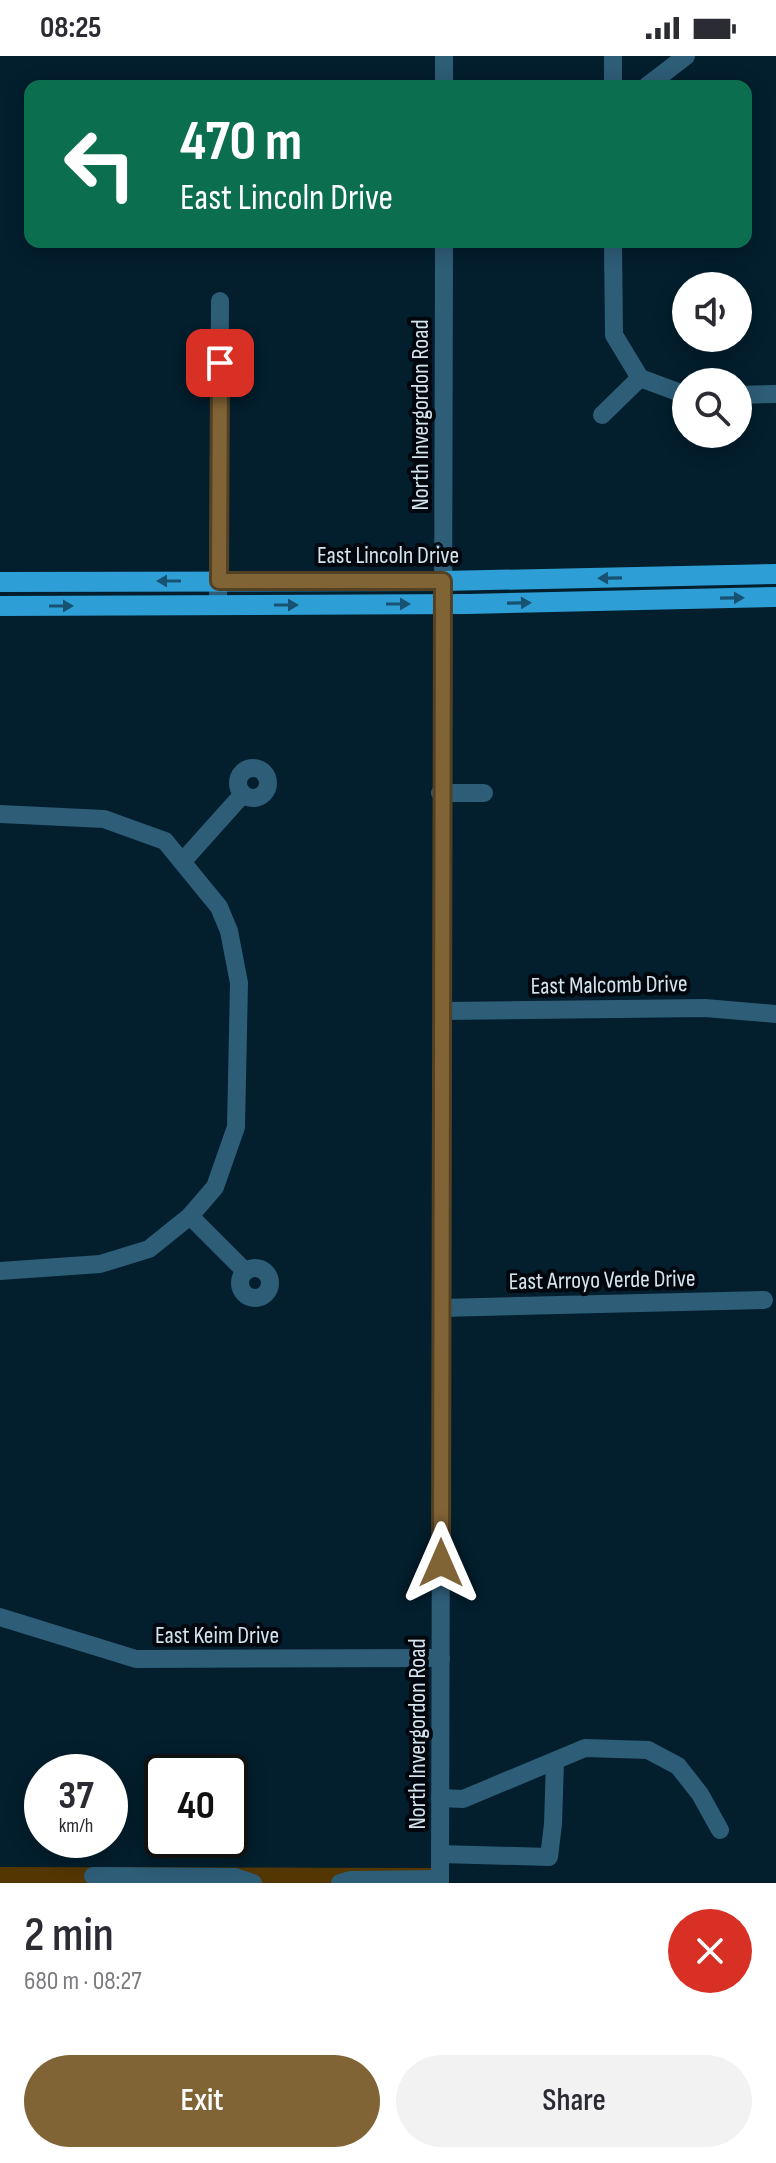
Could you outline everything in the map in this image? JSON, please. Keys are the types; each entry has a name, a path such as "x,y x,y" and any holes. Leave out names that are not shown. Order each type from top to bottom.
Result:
{"main road":[{"name":"East Lincoln Drive","path":"0,582 443,581 776,574"},
{"path":"688,576 689,599"},
{"name":"East Lincoln Drive","path":"0,606 441,604 776,597"}],"street":[{"path":"444,56 444,80"},
{"path":"613,56 613,80"},
{"path":"655,80 686,56"},
{"name":"North Invergordon Road","path":"440,1881 440,793 444,248"},
{"path":"613,248 614,335 640,378 672,390"},
{"path":"218,605 220,301"},
{"path":"602,415 640,378"},
{"path":"752,395 776,394"},
{"path":"440,793 484,793"},
{"path":"183,861 243,794"},
{"path":"0,814 104,819 165,841 219,907 229,931 239,983 236,1127 215,1187 190,1216 149,1249 112,1260 0,1271"},
{"name":"East Malcomb Drive","path":"442,1011 705,1008 776,1014"},
{"path":"190,1216 245,1271"},
{"name":"East Arroyo Verde Drive","path":"441,1308 764,1300"},
{"name":"East Keim Drive","path":"0,1617 136,1659 441,1658"},
{"path":"440,1798 463,1799 585,1748 659,1753 690,1780 720,1830"},
{"path":"440,1854 549,1857 555,1762"},
{"path":"527,1773 539,1775 554,1788"},
{"path":"93,1876 235,1877 253,1883"},
{"path":"340,1883 350,1880 440,1881"}],"shaded area":[{"path":"0,1867 433,1868 433,1883 0,1883"}],"route":[{"path":"220,363 219,581 443,581 440,793 441,1563"}]}
